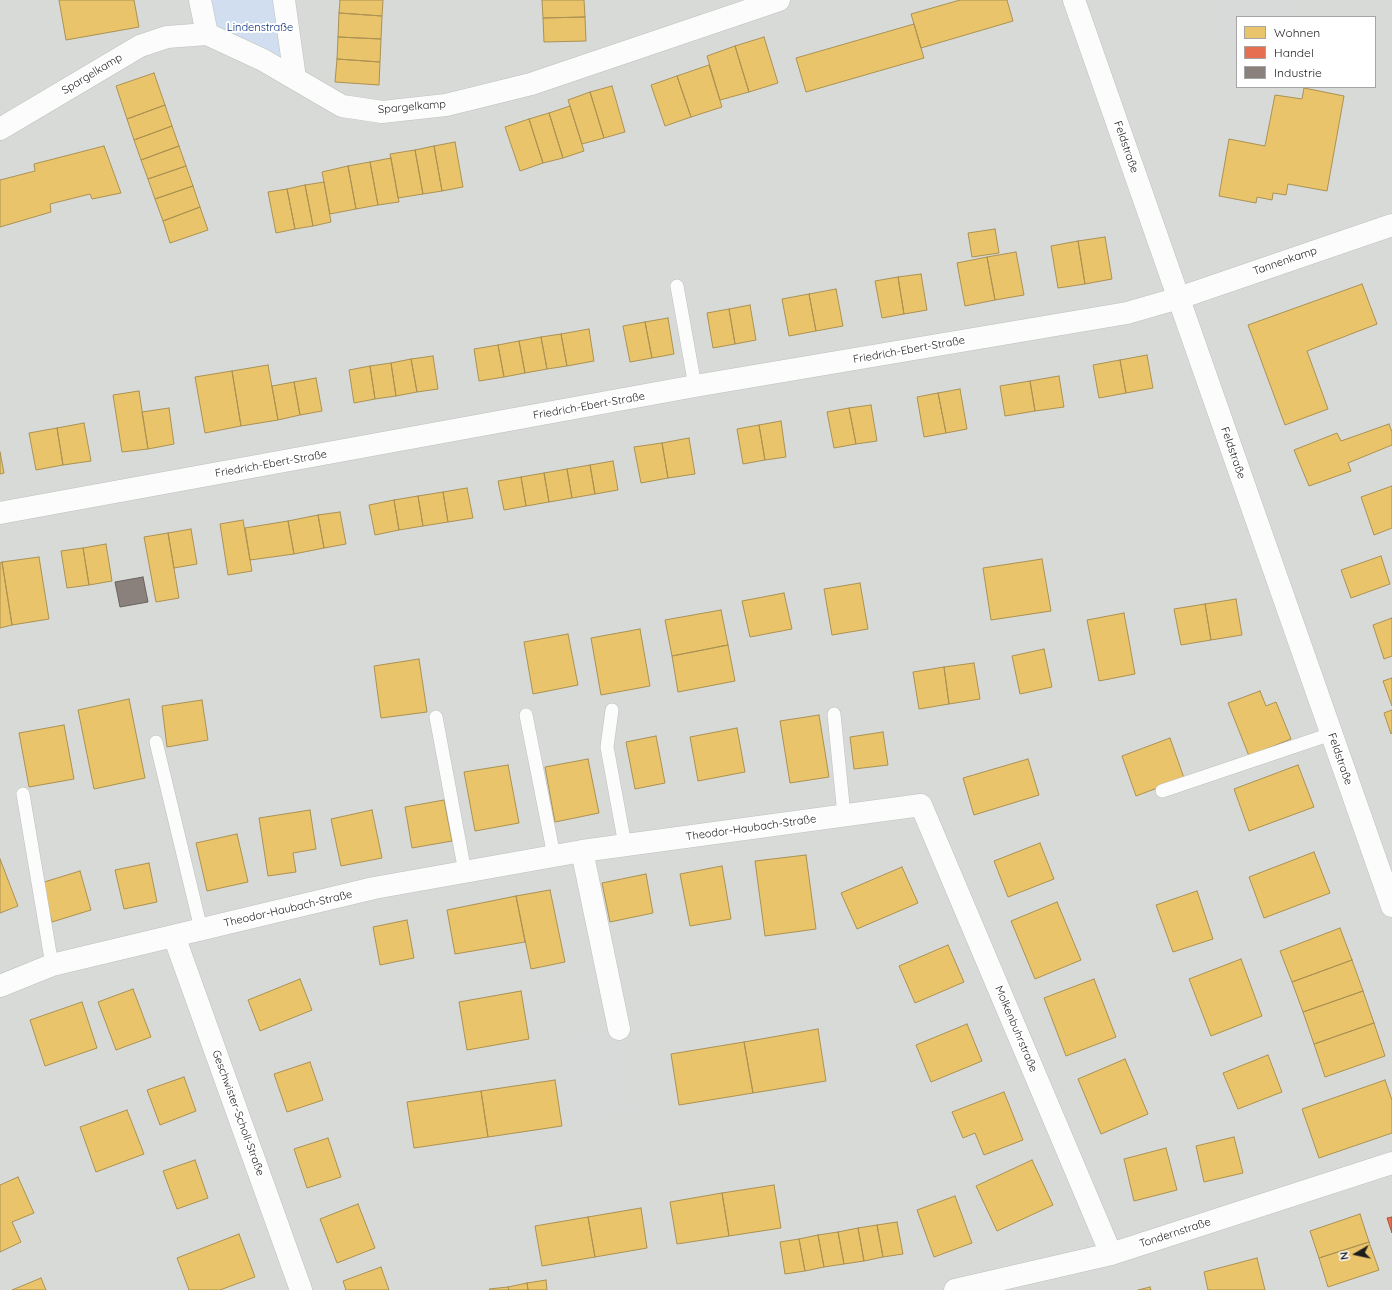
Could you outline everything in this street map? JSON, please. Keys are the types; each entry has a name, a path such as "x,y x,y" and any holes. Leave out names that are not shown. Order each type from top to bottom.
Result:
{"street":[{"path":"200,0 207,34"},
{"path":"284,0 295,78"},
{"name":"Spargelkamp","path":"0,129 140,46 167,37 207,34 264,60 342,106 382,112 446,105 531,84 779,0"},
{"name":"Feldstraße","path":"1074,0 1392,906"},
{"name":"Tannenkamp","path":"1179,298 1392,225"},
{"name":"Friedrich-Ebert-Straße","path":"0,513 695,386 1127,313 1179,298"},
{"name":"Theodor-Haubach-Straße","path":"0,986 52,965 374,888 582,851 921,805"},
{"name":"Molkenbuhrstraße","path":"921,805 1111,1254"},
{"path":"582,851 619,1029"},
{"name":"Geschwister-Scholl-Straße","path":"174,936 301,1290"},
{"name":"Tondernstraße","path":"956,1290 1111,1254 1392,1163"}],"lane":[{"path":"677,286 695,386"},
{"path":"612,710 607,747 625,845"},
{"path":"834,714 844,815"},
{"path":"526,715 554,856"},
{"path":"436,717 465,872"},
{"path":"1162,791 1331,734"},
{"path":"156,742 201,929"},
{"path":"23,794 52,965"}],"shaded area":[{"path":"0,0 1392,0 1392,1290 0,1290"},
{"path":"1208,0 1291,0 1297,16 1236,16 1236,82"},
{"path":"619,1029 634,1113 567,1123 552,1039"}],"green space":[{"name":"Lindenstraße","path":"200,0 285,0 297,77 207,34"}],"building: Wohnen":[{"path":"59,0 134,0 139,27 66,40"},
{"path":"340,0 383,0 382,16 339,13"},
{"path":"542,0 584,0 585,17 543,18"},
{"path":"960,0 1007,0 1013,21 921,48 911,14"},
{"path":"339,13 382,16 381,39 338,37"},
{"path":"585,17 586,41 544,42 543,18"},
{"path":"914,24 924,58 806,92 796,58"},
{"path":"338,37 381,39 380,62 337,59"},
{"path":"764,37 778,83 749,92 735,46"},
{"path":"735,46 749,92 720,100 707,56"},
{"path":"337,59 380,62 379,85 335,82"},
{"path":"709,65 722,107 691,117 677,76"},
{"path":"154,73 165,105 127,119 116,86"},
{"path":"677,76 691,117 665,126 651,85"},
{"path":"612,86 625,132 604,138 590,92"},
{"path":"1304,88 1344,96 1327,191 1288,184 1286,195 1273,193 1272,200 1257,197 1256,203 1219,196 1229,139 1265,146 1275,95 1302,99"},
{"path":"590,92 604,138 582,144 568,100"},
{"path":"165,105 172,126 134,140 127,119"},
{"path":"570,106 584,151 563,158 549,113"},
{"path":"549,113 563,158 543,163 529,119"},
{"path":"529,119 543,163 520,171 505,127"},
{"path":"172,126 179,146 141,160 134,140"},
{"path":"455,142 463,187 442,191 434,146"},
{"path":"104,146 121,193 92,199 90,194 50,204 51,212 0,227 0,180 35,171 34,164"},
{"path":"179,146 186,166 148,179 141,160"},
{"path":"434,146 442,191 423,194 415,150"},
{"path":"415,150 423,194 398,198 390,154"},
{"path":"391,158 399,202 378,205 370,162"},
{"path":"370,162 378,205 356,209 348,166"},
{"path":"186,166 193,186 155,199 148,179"},
{"path":"348,166 356,209 330,214 322,172"},
{"path":"324,182 331,222 313,226 305,185"},
{"path":"305,185 313,226 295,229 287,189"},
{"path":"193,186 200,207 163,221 155,199"},
{"path":"287,189 295,229 276,233 268,192"},
{"path":"200,207 208,230 170,243 163,221"},
{"path":"995,229 999,253 972,257 968,233"},
{"path":"1105,237 1112,279 1085,284 1078,241"},
{"path":"1078,241 1085,284 1058,288 1051,246"},
{"path":"1016,252 1024,295 995,300 987,257"},
{"path":"987,257 995,300 965,306 957,263"},
{"path":"921,274 927,310 904,314 898,277"},
{"path":"898,277 904,314 882,318 875,281"},
{"path":"1362,284 1377,324 1307,351 1328,409 1285,425 1248,325"},
{"path":"836,289 843,326 816,331 809,294"},
{"path":"809,294 816,331 789,336 782,299"},
{"path":"750,305 756,340 735,344 729,309"},
{"path":"729,309 735,344 713,348 707,313"},
{"path":"668,318 674,354 652,358 645,322"},
{"path":"645,322 652,358 630,362 623,326"},
{"path":"589,329 594,361 567,366 561,334"},
{"path":"561,334 567,366 547,369 541,337"},
{"path":"541,337 547,369 525,373 519,341"},
{"path":"519,341 525,373 504,377 498,345"},
{"path":"498,345 504,377 479,381 474,349"},
{"path":"1147,355 1153,388 1126,393 1120,360"},
{"path":"433,356 438,389 417,392 411,359"},
{"path":"411,359 417,392 396,396 391,363"},
{"path":"1120,360 1126,393 1099,398 1093,365"},
{"path":"391,363 396,396 375,399 370,366"},
{"path":"268,365 278,420 241,426 232,371"},
{"path":"370,366 375,399 354,403 349,370"},
{"path":"232,371 241,426 205,433 195,377"},
{"path":"1059,376 1064,407 1035,411 1030,381"},
{"path":"316,378 322,411 300,415 294,382"},
{"path":"1030,381 1035,411 1005,416 1000,386"},
{"path":"294,382 300,415 278,420 272,386"},
{"path":"960,389 967,429 946,433 938,393"},
{"path":"139,391 148,449 122,452 113,395"},
{"path":"938,393 946,433 924,437 917,397"},
{"path":"871,405 877,441 856,444 849,408"},
{"path":"169,408 174,444 148,449 142,412"},
{"path":"849,408 856,444 834,448 827,412"},
{"path":"781,421 786,457 765,460 759,425"},
{"path":"84,423 91,461 63,465 57,428"},
{"path":"1389,424 1392,432 1392,445 1348,463 1351,471 1309,486 1294,450 1337,433 1341,441"},
{"path":"759,425 765,460 743,464 737,429"},
{"path":"57,428 63,465 36,470 29,433"},
{"path":"689,438 695,474 668,478 662,443"},
{"path":"662,443 668,478 641,483 634,447"},
{"path":"0,452 4,473 0,474"},
{"path":"613,461 618,490 595,494 590,465"},
{"path":"590,465 595,494 572,498 567,469"},
{"path":"567,469 572,498 549,502 544,473"},
{"path":"544,473 549,502 526,506 521,477"},
{"path":"521,477 526,506 504,510 498,481"},
{"path":"1392,486 1392,528 1374,535 1361,497"},
{"path":"467,488 473,518 448,522 443,492"},
{"path":"443,492 448,522 423,526 418,496"},
{"path":"418,496 423,526 399,530 394,500"},
{"path":"394,500 399,530 375,535 369,505"},
{"path":"340,512 346,544 324,548 318,515"},
{"path":"318,515 324,548 294,554 288,521"},
{"path":"243,520 252,571 228,575 220,524"},
{"path":"288,521 294,554 250,560 245,528"},
{"path":"191,529 197,564 174,568 168,533"},
{"path":"168,533 179,598 156,602 144,537"},
{"path":"106,544 112,581 89,585 83,548"},
{"path":"83,548 89,585 67,588 61,551"},
{"path":"1381,556 1390,584 1351,598 1341,570"},
{"path":"39,557 49,619 12,625 2,562"},
{"path":"1042,559 1051,611 991,620 983,568"},
{"path":"2,562 12,625 0,628 0,563"},
{"path":"860,583 868,629 832,635 824,589"},
{"path":"784,593 792,629 750,637 742,601"},
{"path":"1236,599 1242,635 1211,640 1205,604"},
{"path":"1205,604 1211,640 1181,645 1174,609"},
{"path":"721,610 728,645 672,656 665,620"},
{"path":"1124,613 1135,674 1099,681 1087,620"},
{"path":"1392,618 1392,656 1384,659 1373,625"},
{"path":"640,629 650,686 601,695 591,638"},
{"path":"568,634 578,685 533,694 524,642"},
{"path":"728,645 735,681 678,692 672,656"},
{"path":"1044,649 1052,687 1020,694 1012,656"},
{"path":"419,659 427,712 381,718 374,666"},
{"path":"974,663 980,699 949,704 944,667"},
{"path":"944,667 949,704 919,709 913,672"},
{"path":"1392,678 1392,706 1383,681"},
{"path":"1260,691 1266,706 1276,702 1291,739 1249,756 1228,703"},
{"path":"129,699 145,778 94,789 78,710"},
{"path":"202,700 208,740 167,747 162,706"},
{"path":"1392,710 1392,733 1391,734 1384,713"},
{"path":"819,715 829,777 790,783 780,721"},
{"path":"64,725 74,779 29,787 19,733"},
{"path":"737,728 745,772 698,781 690,737"},
{"path":"883,732 888,765 854,769 850,737"},
{"path":"656,736 665,783 635,789 626,742"},
{"path":"1170,738 1184,778 1136,796 1122,756"},
{"path":"588,759 599,813 555,822 545,767"},
{"path":"1028,759 1039,795 974,815 963,778"},
{"path":"508,765 519,823 475,831 464,772"},
{"path":"1298,765 1314,807 1249,831 1234,789"},
{"path":"444,800 452,841 412,848 405,807"},
{"path":"310,810 316,849 293,853 296,872 268,876 259,818"},
{"path":"372,810 382,858 341,866 331,819"},
{"path":"237,834 248,882 207,891 196,843"},
{"path":"1040,843 1054,879 1008,897 994,861"},
{"path":"1314,852 1330,893 1264,918 1249,877"},
{"path":"806,855 816,929 765,936 755,861"},
{"path":"0,859 18,906 0,913"},
{"path":"149,863 157,902 124,909 115,870"},
{"path":"722,866 731,919 690,926 680,874"},
{"path":"902,867 918,903 857,929 841,893"},
{"path":"80,871 91,910 52,922 41,883"},
{"path":"646,874 653,913 610,922 602,883"},
{"path":"550,890 565,962 531,969 516,896"},
{"path":"1197,891 1213,939 1173,952 1156,905"},
{"path":"516,896 525,942 455,954 447,910"},
{"path":"1057,902 1081,960 1035,979 1011,921"},
{"path":"407,920 414,958 380,965 373,927"},
{"path":"1340,928 1352,960 1292,982 1280,951"},
{"path":"948,945 964,982 915,1003 899,966"},
{"path":"1241,959 1262,1016 1211,1036 1189,979"},
{"path":"1352,960 1363,991 1303,1012 1292,982"},
{"path":"300,979 312,1010 260,1031 248,1000"},
{"path":"1094,979 1116,1037 1066,1056 1044,998"},
{"path":"133,989 151,1037 116,1050 98,1002"},
{"path":"521,991 529,1039 467,1050 459,1002"},
{"path":"1363,991 1374,1023 1314,1044 1303,1012"},
{"path":"82,1002 97,1048 45,1066 30,1020"},
{"path":"1374,1023 1385,1056 1325,1077 1314,1044"},
{"path":"967,1024 982,1061 931,1082 916,1045"},
{"path":"818,1029 826,1081 753,1093 744,1042"},
{"path":"744,1042 753,1093 679,1105 671,1054"},
{"path":"1268,1055 1282,1092 1238,1109 1223,1073"},
{"path":"1125,1059 1148,1114 1101,1134 1078,1079"},
{"path":"310,1062 323,1100 287,1112 274,1074"},
{"path":"184,1077 196,1111 160,1125 147,1090"},
{"path":"555,1080 562,1126 488,1137 481,1091"},
{"path":"1385,1080 1392,1100 1392,1133 1319,1158 1302,1109"},
{"path":"481,1091 488,1137 414,1148 407,1102"},
{"path":"1004,1092 1023,1140 984,1155 975,1133 963,1138 952,1112"},
{"path":"127,1110 144,1154 96,1172 80,1127"},
{"path":"1234,1137 1243,1173 1204,1182 1196,1146"},
{"path":"328,1138 341,1177 307,1188 294,1149"},
{"path":"1166,1148 1177,1190 1134,1201 1124,1159"},
{"path":"195,1160 208,1198 177,1209 163,1171"},
{"path":"1032,1160 1053,1205 997,1231 976,1186"},
{"path":"18,1177 34,1213 12,1222 21,1242 0,1252 0,1185"},
{"path":"774,1185 781,1228 729,1236 722,1193"},
{"path":"722,1193 729,1236 677,1244 670,1202"},
{"path":"955,1196 972,1243 934,1257 917,1210"},
{"path":"358,1204 375,1248 337,1263 320,1219"},
{"path":"641,1208 647,1248 595,1257 588,1217"},
{"path":"1360,1214 1369,1242 1319,1258 1310,1231"},
{"path":"588,1217 595,1257 542,1266 535,1226"},
{"path":"897,1222 903,1254 883,1257 877,1225"},
{"path":"877,1225 883,1257 864,1261 858,1228"},
{"path":"858,1228 864,1261 844,1264 838,1232"},
{"path":"838,1232 844,1264 824,1267 818,1235"},
{"path":"239,1234 255,1277 220,1290 189,1290 177,1258"},
{"path":"818,1235 824,1267 805,1271 799,1239"},
{"path":"799,1239 805,1271 785,1274 780,1242"},
{"path":"1369,1242 1379,1270 1328,1287 1319,1258"},
{"path":"1257,1258 1265,1290 1208,1290 1204,1272"},
{"path":"381,1267 389,1290 346,1290 343,1281"},
{"path":"41,1278 46,1290 12,1290"},
{"path":"546,1280 547,1290 528,1290 527,1283"},
{"path":"527,1283 528,1290 509,1290 508,1287"},
{"path":"508,1287 509,1290 489,1289"},
{"path":"1150,1287 1151,1290 1138,1290"}],"building: Handel":[{"path":"1392,1217 1392,1233 1387,1218"}],"building: Industrie":[{"path":"143,577 148,602 120,607 115,582"}]}
